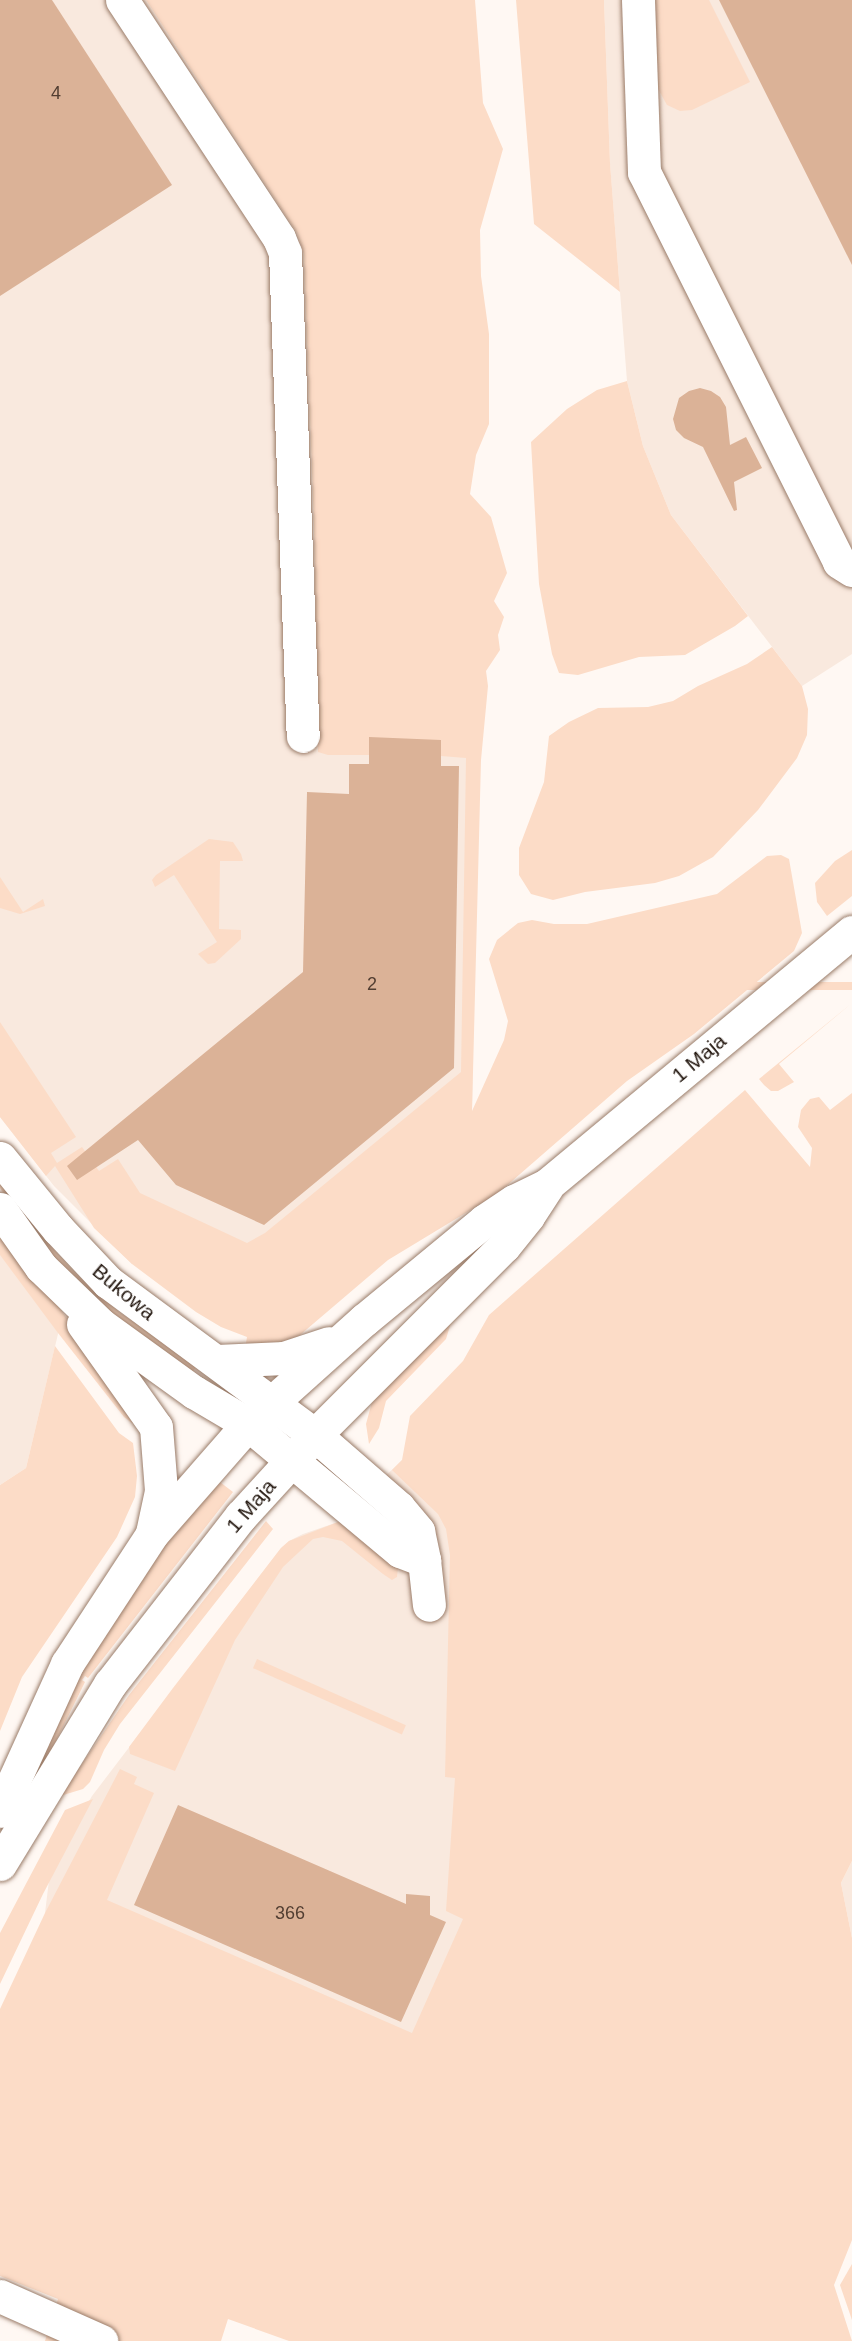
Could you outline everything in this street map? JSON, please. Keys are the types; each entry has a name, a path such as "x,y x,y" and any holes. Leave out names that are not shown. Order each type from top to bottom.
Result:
{"street":[{"path":"123,0 279,238 285,253 303,736"},
{"path":"638,0 644,172 839,562 852,570"},
{"name":"1 Maja","path":"0,1811 67,1664 152,1534 211,1463 259,1413 342,1338 484,1221 514,1201 548,1185 852,932"},
{"name":"Bukowa","path":"0,1158 58,1229 108,1282 146,1312 217,1361 259,1413"},
{"name":"1 Maja","path":"0,1864 110,1684 241,1516 315,1435 504,1246 528,1216 548,1185"},
{"name":"Bukowa","path":"0,1209 41,1267 101,1325 176,1380 259,1413"},
{"path":"41,1267 156,1427 161,1491 152,1534"},
{"path":"217,1361 284,1358 342,1338"},
{"path":"259,1413 315,1435 399,1508 418,1531 429,1605"},
{"path":"259,1413 292,1459 400,1551 424,1560"},
{"path":"0,2295 101,2341"}],"shaded area":[{"path":"0,0 146,0 297,233 304,255 307,280 316,659 479,659 472,1113 304,1260 132,1264 54,1186 0,1117"},
{"path":"146,0 475,0 483,103 503,149 480,230 481,276 489,334 489,424 476,455 470,494 491,517 507,573 494,601 504,617 498,635 500,650 486,671 488,686 481,760 472,1111 504,1040 508,1021 489,959 497,940 518,923 532,920 554,924 587,924 717,894 767,856 781,855 789,859 802,933 794,951 694,1034 627,1081 497,1194 388,1260 293,1341 245,1349 247,1337 221,1327 196,1312 132,1264 94,1228 55,1166 46,1176 0,1117 0,1022 76,1137 51,1153 57,1163 82,1147 99,1171 118,1159 140,1193 247,1243 265,1233 461,1072 466,758 441,756 441,740 369,755 328,755 318,752 314,527 304,255 297,233"},
{"path":"516,0 604,0 610,163 620,292 534,224"},
{"path":"604,0 852,0 852,654 802,686 671,515 643,446 627,381 610,164"},
{"path":"656,0 709,0 750,82 692,110 680,111 667,105 657,87 653,12"},
{"path":"627,381 643,446 671,515 748,616 685,655 639,657 578,675 559,673 552,654 539,584 531,442 567,409 597,390"},
{"path":"772,647 802,686 808,709 807,735 797,758 758,810 713,857 679,876 655,883 585,892 553,900 531,894 519,875 519,848 544,782 549,736 569,722 598,708 648,707 673,701 698,686 747,664"},
{"path":"209,839 233,842 243,861 220,861 219,929 241,930 241,939 215,963 208,964 198,954 217,942 174,875 155,887 152,880"},
{"path":"852,850 852,896 827,916 817,902 815,883 835,861"},
{"path":"0,877 23,912 43,899 45,906 20,914 0,908"},
{"path":"718,982 852,982 852,990 718,990"},
{"path":"852,1003 779,1064 794,1082 778,1091 771,1091 764,1085 759,1079"},
{"path":"745,1090 810,1167 812,1148 798,1127 801,1110 810,1099 819,1097 830,1110 852,1093 852,1861 841,1883 852,1938 852,2240 834,2285 852,2341 289,2341 228,2319 221,2341 45,2341 58,2299 0,2276 0,2009 45,1913 120,1769 137,1777 134,1784 154,1793 107,1900 412,2033 463,1919 446,1911 455,1778 445,1777 450,1555 446,1529 438,1514 392,1470 402,1460 410,1416 463,1361 489,1315"},
{"path":"0,1180 33,1227 76,1274 120,1313 198,1364 188,1379 102,1316 15,1210 0,1188"},
{"path":"0,1231 63,1313 26,1468 0,1485"},
{"path":"0,1231 142,1419 132,1423 124,1417 58,1333 0,1255"},
{"path":"453,1316 446,1339 386,1401 379,1428 369,1444 366,1424 372,1402"},
{"path":"55,1346 119,1433 133,1443 137,1476 135,1497 117,1537 22,1677 0,1731 0,1485 26,1468"},
{"path":"402,1460 453,1508 478,1919 409,2074 45,1913 51,1864 92,1796 281,1548 303,1534 338,1522"},
{"path":"216,1479 233,1492 88,1678 85,1676 82,1680 85,1682 38,1777 34,1778 32,1775 67,1694 136,1581"},
{"path":"343,1518 398,1567 397,1577 392,1580 342,1541 323,1537 313,1539 283,1567 235,1640 175,1771 130,1754 129,1747 281,1548 289,1541"},
{"path":"266,1521 273,1529 120,1724 104,1750 90,1782 83,1789 60,1796 129,1695"},
{"path":"257,1659 406,1725 402,1734 253,1668"},
{"path":"93,1799 43,1894 0,1984 0,1933 65,1810"},
{"path":"852,1861 852,1938 841,1883"},
{"path":"852,2264 852,2320 840,2285"}],"building":[{"path":"0,0 52,0 172,185 0,296"},
{"path":"719,0 852,0 852,265"},
{"path":"700,388 720,397 726,407 730,445 746,437 762,468 734,482 737,510 734,511 703,447 684,438 676,430 673,419 679,398 689,391"},
{"path":"369,737 441,740 441,766 459,766 454,1068 264,1225 176,1185 138,1140 77,1180 67,1166 303,972 307,792 349,794 349,764 369,764"},
{"path":"178,1805 406,1904 406,1894 430,1896 430,1915 446,1922 401,2022 134,1905"}]}
